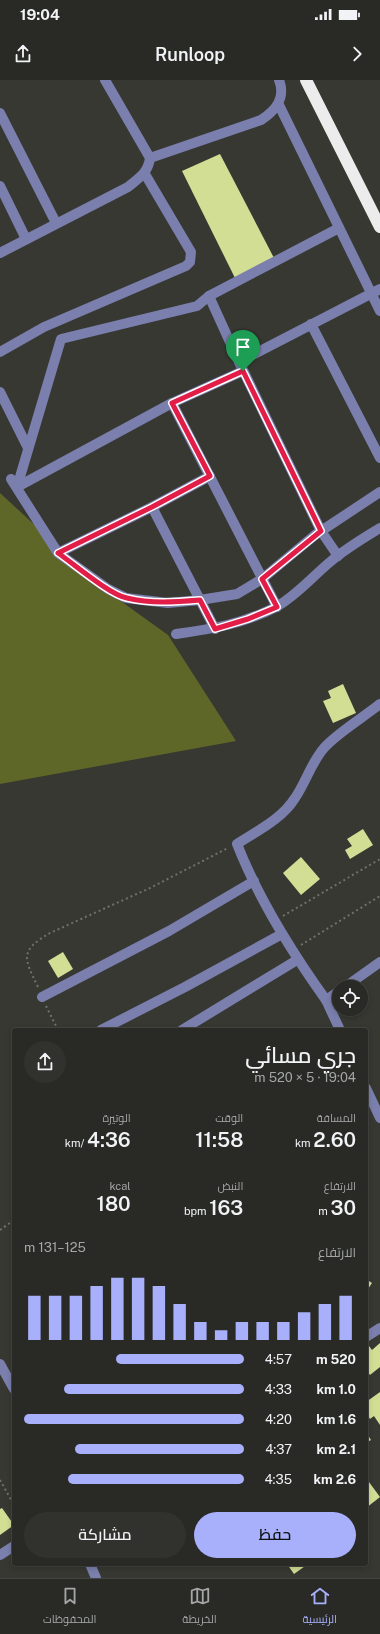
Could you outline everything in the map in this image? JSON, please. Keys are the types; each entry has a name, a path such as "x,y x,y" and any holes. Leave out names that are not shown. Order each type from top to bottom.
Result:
{"highway":[{"path":"306,80 376,208 380,227"}],"street":[{"path":"0,253 128,187 145,174 149,166 150,158 105,80"},
{"path":"150,158 261,120 271,114 279,105 281,97 281,86 278,80"},
{"path":"279,105 339,228 376,291 380,311"},
{"path":"0,113 56,223"},
{"path":"0,352 44,327 186,266 190,262 191,252 145,174"},
{"path":"0,186 26,239"},
{"path":"14,483 28,448 61,339 197,306 209,296 339,228"},
{"path":"14,483 172,403 241,366 311,324 376,291"},
{"path":"209,296 241,366 321,531 338,556"},
{"path":"311,324 380,458"},
{"path":"0,392 28,448"},
{"path":"172,403 277,607"},
{"path":"58,553 152,507 210,476"},
{"path":"14,483 58,553 108,588 126,598 168,603 237,594 262,579 321,531 380,492"},
{"path":"152,507 215,629"},
{"path":"176,634 215,629 248,619 277,607 356,542 380,528"},
{"path":"339,1028 326,1000 297,960 282,934 254,881 238,844 280,816 295,798 311,766 323,748 331,740 380,704"},
{"path":"42,997 170,931 254,881"},
{"path":"106,1028 282,934"},
{"path":"185,1028 297,960"},
{"path":"355,980 380,962"},
{"path":"326,1000 332,996"},
{"path":"368,1092 380,1118"},
{"path":"368,1336 380,1328"},
{"path":"0,1364 12,1385"},
{"path":"0,1555 12,1547"},
{"path":"91,1566 96,1578"}],"path":[{"path":"57,1028 28,968 26,958 29,949 34,942 50,933 150,888 238,844"},
{"path":"275,921 380,859"},
{"path":"292,951 380,896"},
{"path":"0,1230 12,1221"},
{"path":"0,1480 12,1501"}],"green space":[{"path":"0,493 104,589 168,635 236,741 0,784"}],"building":[{"path":"220,154 274,258 235,278 182,171"},
{"path":"343,684 356,713 333,723 323,701 331,698 328,691"},
{"path":"363,829 373,845 350,859 345,850 352,846 347,839"},
{"path":"301,857 320,879 301,895 283,873"},
{"path":"63,952 73,969 58,978 48,961"},
{"path":"368,1280 372,1283 368,1289"},
{"path":"380,1343 380,1367 370,1375 368,1372 368,1347 372,1350"},
{"path":"380,1392 380,1425 374,1416 370,1419 368,1416 368,1401"},
{"path":"368,1481 380,1497 368,1506"},
{"path":"2,1508 12,1522 12,1526 0,1535 0,1509"},
{"path":"288,1566 305,1566 294,1574"}],"route":[{"path":"243,371 321,531 262,579 277,607 248,619 215,629 200,600 168,603 126,598 108,588 58,553 152,507 210,476 172,403 243,371"}]}
